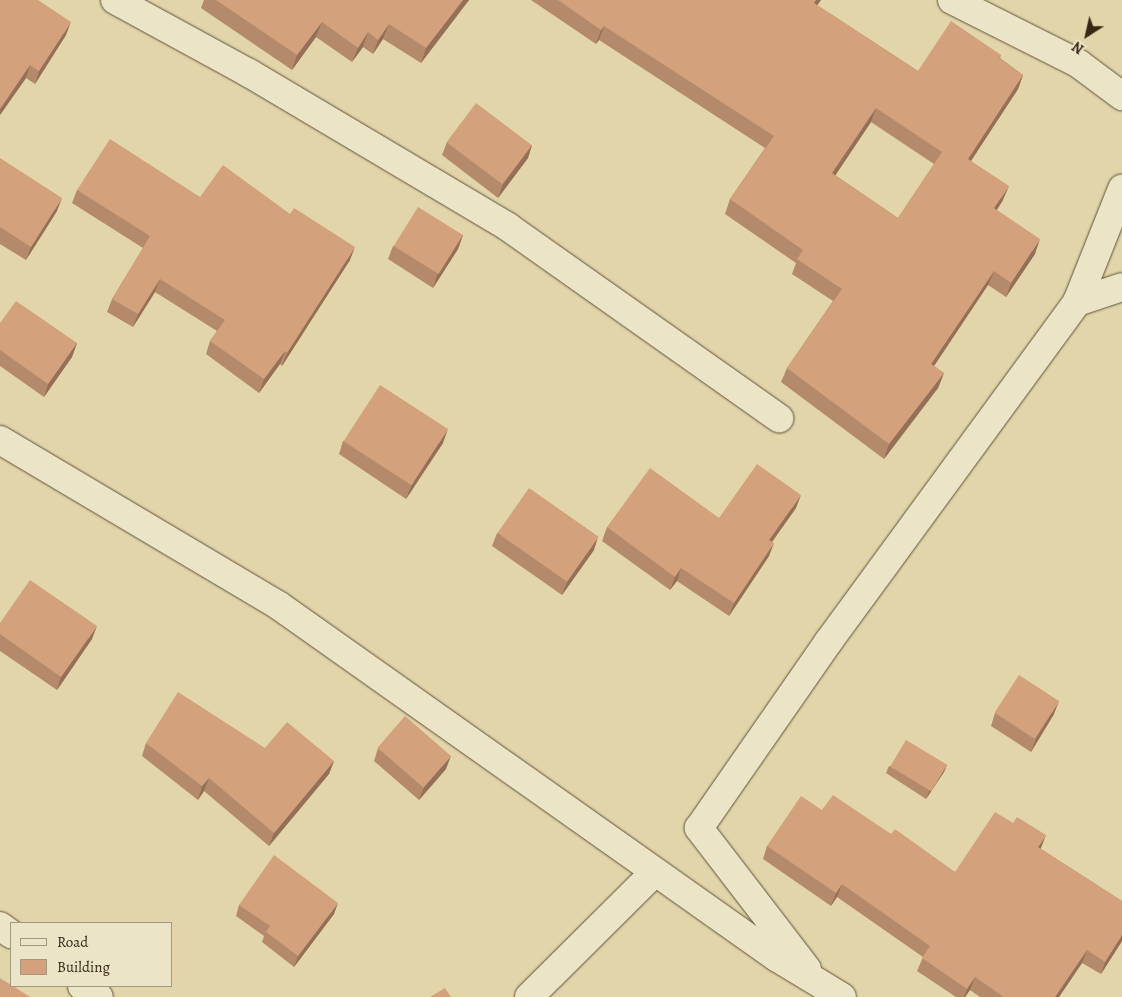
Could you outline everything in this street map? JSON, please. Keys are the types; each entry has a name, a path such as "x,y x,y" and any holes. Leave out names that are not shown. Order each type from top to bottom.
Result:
{"street":[{"path":"116,0 249,73 508,227 779,418"},
{"path":"952,0 1079,64 1122,96"},
{"path":"814,978 699,828 829,641 1077,302 1120,202"},
{"path":"1077,302 1122,287"},
{"path":"0,440 278,605 776,957 814,978 842,997"},
{"path":"529,997 655,872"},
{"path":"84,987 99,997"}],"building":[{"path":"0,0 38,0 71,22 39,71 30,65 0,109"},
{"path":"216,0 463,0 426,48 389,24 378,40 368,32 358,48 322,22 297,55"},
{"path":"558,0 816,0 814,3 918,71 951,21 1001,55 999,58 1023,75 968,159 1009,186 994,208 1040,239 1011,283 994,271 931,364 944,373 889,444 787,368 842,289 797,259 803,250 730,199 774,136 604,26 601,30","holes":["876,108 942,152 898,218 832,173"]},
{"path":"476,103 532,145 502,184 447,142"},
{"path":"110,139 200,197 223,165 290,214 294,208 355,247 287,353 285,351 264,379 210,341 225,320 160,279 138,314 112,299 150,236 77,190"},
{"path":"0,158 62,198 31,247 0,227"},
{"path":"418,207 463,235 439,274 394,246"},
{"path":"16,301 77,343 48,384 0,350 0,323"},
{"path":"380,385 448,429 411,485 344,441"},
{"path":"757,464 801,495 769,540 774,543 734,603 681,568 675,577 607,527 650,468 719,518"},
{"path":"529,488 599,537 567,582 497,533"},
{"path":"30,580 97,626 61,677 0,634 0,623"},
{"path":"1019,675 1059,701 1035,739 994,713"},
{"path":"178,692 265,748 287,722 334,761 274,833 209,778 202,786 146,743"},
{"path":"405,716 451,756 423,788 377,748"},
{"path":"906,740 947,765 931,791 890,767"},
{"path":"833,795 891,834 895,829 955,872 995,812 1013,823 1017,817 1046,835 1038,847 1122,901 1122,935 1105,962 1087,950 1055,997 1004,997 975,977 967,989 922,958 930,946 842,884 836,893 767,846 801,796 822,810"},
{"path":"274,855 338,903 298,956 266,932 270,926 239,905"},
{"path":"0,978 10,984 10,987 15,987 30,997 0,997"},
{"path":"445,988 451,997 430,997"}]}
